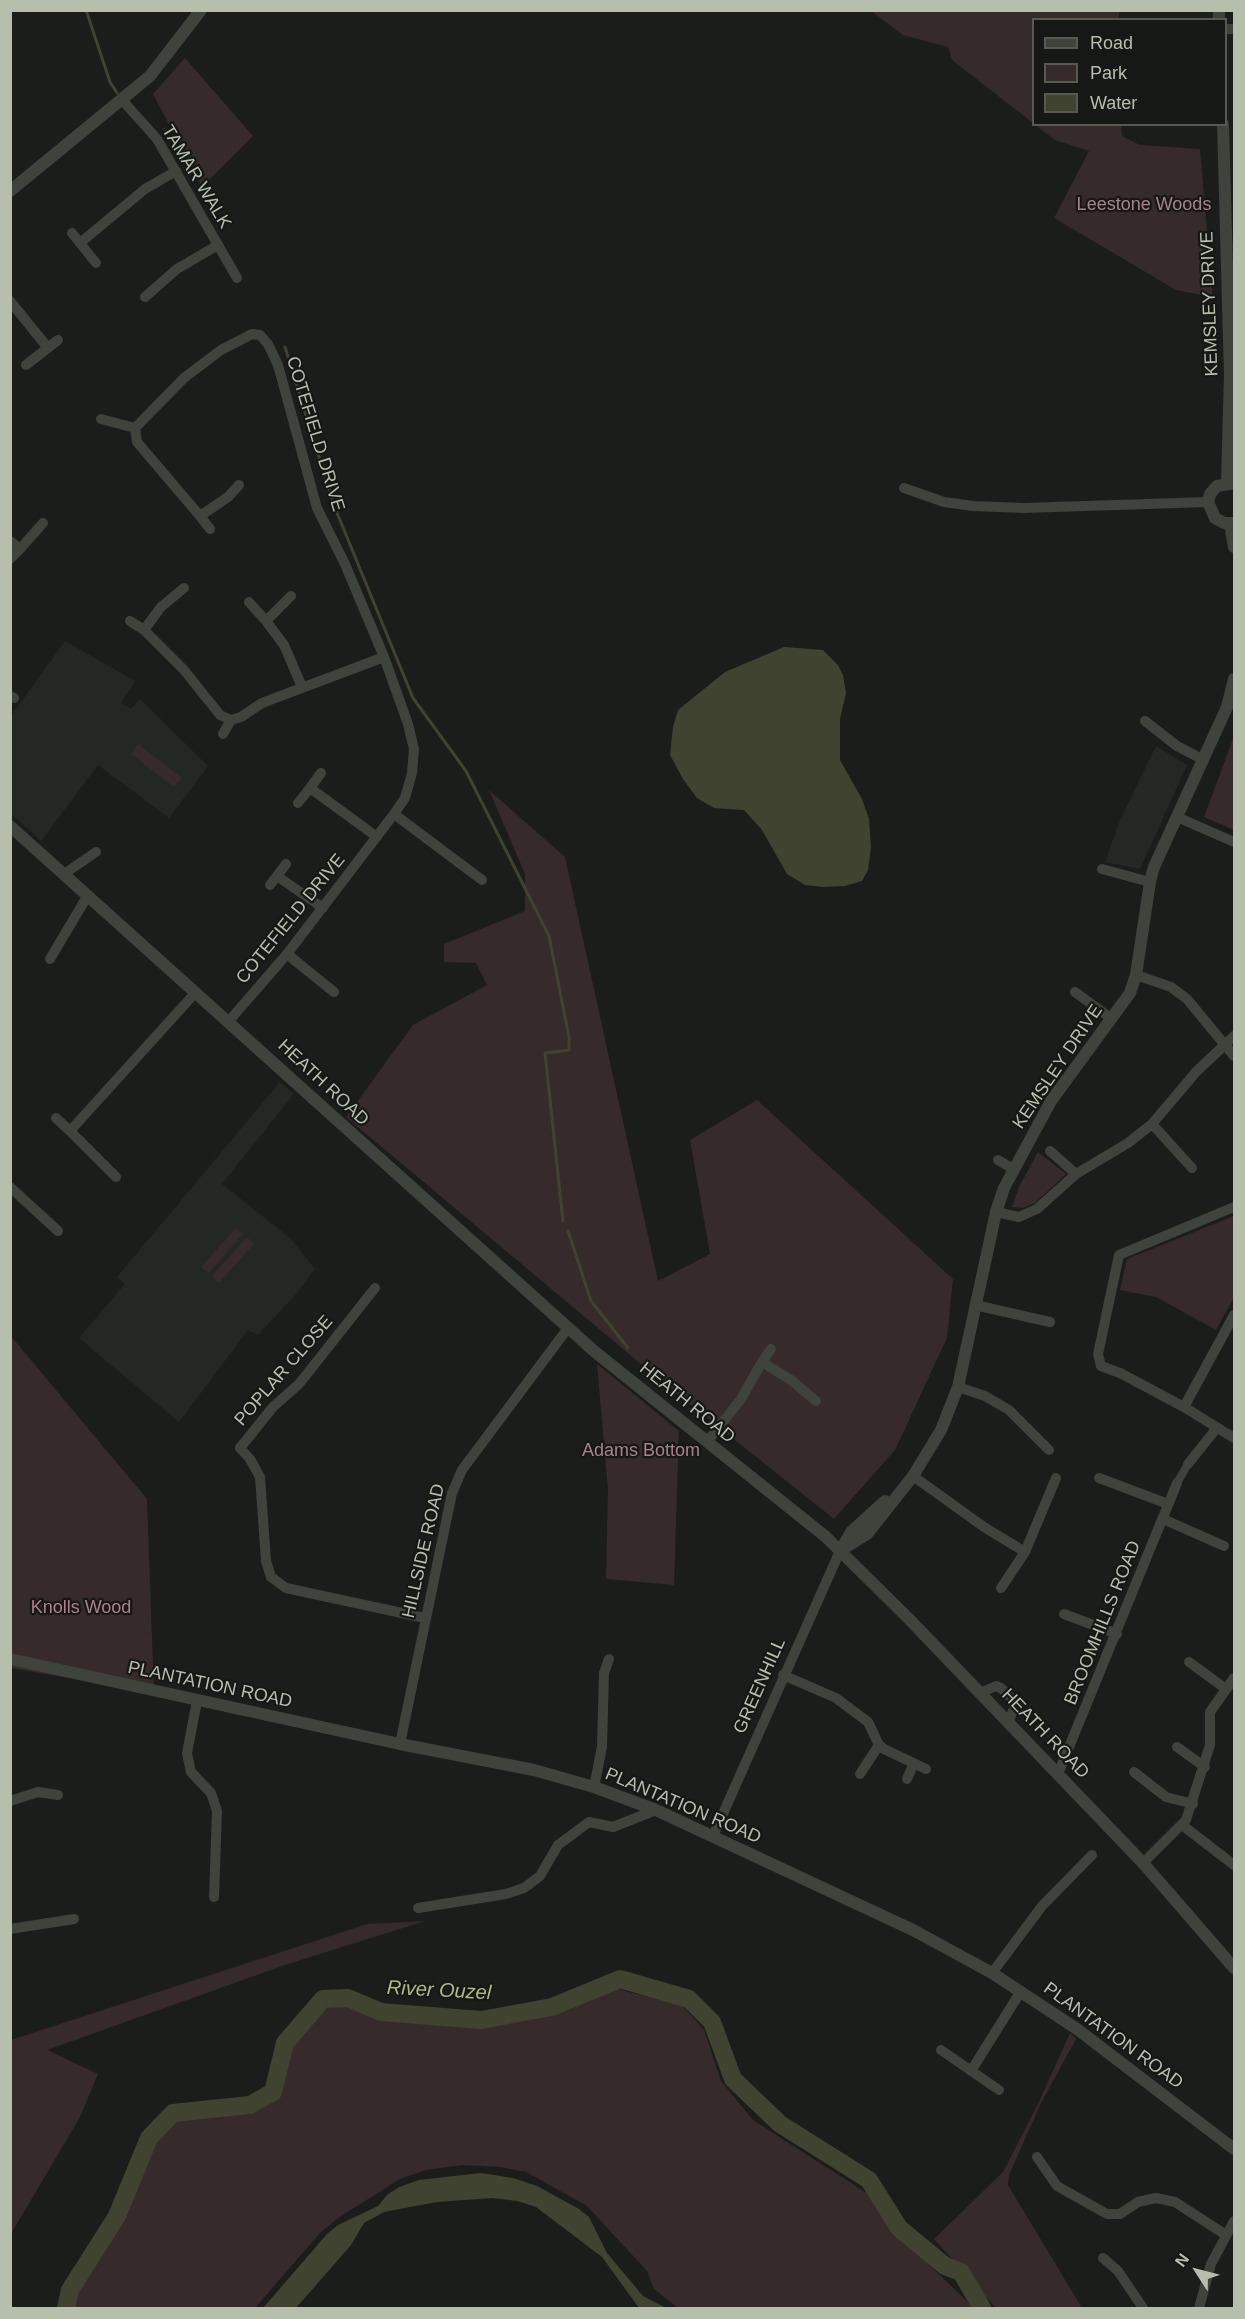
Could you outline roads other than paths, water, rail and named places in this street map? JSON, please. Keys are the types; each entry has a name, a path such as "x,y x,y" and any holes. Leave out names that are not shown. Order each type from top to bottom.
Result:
{"street":[{"path":"10,191 150,76 201,10"},
{"name":"TAMAR WALK","path":"123,100 157,139 237,278"},
{"name":"KEMSLEY DRIVE","path":"1222,126 1231,483"},
{"path":"80,243 145,189 176,171"},
{"path":"72,233 96,263"},
{"name":"TAMAR WALK","path":"145,297 177,269 218,244"},
{"path":"10,301 48,348"},
{"name":"COTEFIELD DRIVE","path":"135,428 184,378 221,350 252,334 260,335 268,344 278,365 317,508 345,564 384,657 408,724 414,749 412,773 407,790 394,814 287,954 229,1021"},
{"path":"27,365 58,340"},
{"path":"101,419 135,428 138,442 210,529"},
{"path":"1231,483 1213,489 1208,502 1215,518 1232,523 1234,547"},
{"path":"200,516 228,497 239,484"},
{"path":"904,488 944,502 973,506 1024,508 1208,502"},
{"path":"10,559 43,523"},
{"path":"10,541 20,549"},
{"path":"144,630 161,607 184,588"},
{"path":"266,621 291,596"},
{"path":"249,602 284,645 302,687"},
{"path":"130,621 144,630 184,670 220,715 231,720 241,717 262,703 384,657"},
{"name":"KEMSLEY DRIVE","path":"840,1551 851,1532 913,1476 941,1430 958,1387 996,1212 1013,1169 1051,1101 1130,993 1136,975 1150,882 1227,707 1234,680"},
{"path":"223,734 231,720"},
{"path":"1145,721 1177,747 1204,759"},
{"path":"298,803 321,772"},
{"path":"310,788 377,837"},
{"path":"394,814 482,880"},
{"path":"1177,817 1234,842"},
{"name":"HEATH ROAD","path":"10,826 568,1328 802,1517 840,1551 1143,1863 1234,1968"},
{"path":"64,873 79,861 96,852"},
{"path":"270,885 286,864"},
{"path":"1102,869 1150,882"},
{"path":"277,876 323,908"},
{"path":"51,959 88,895"},
{"path":"287,954 334,992"},
{"path":"1136,975 1171,987 1187,999 1230,1040 1234,1056"},
{"path":"70,1131 196,992"},
{"path":"1075,992 1113,1019"},
{"path":"996,1212 1019,1216 1037,1209 1076,1174 1128,1143 1152,1124 1196,1072 1230,1040"},
{"path":"56,1118 116,1177"},
{"path":"1152,1124 1192,1168"},
{"path":"1050,1151 1076,1174"},
{"path":"998,1160 1013,1169"},
{"path":"10,1187 58,1231"},
{"path":"1234,1207 1119,1255 1098,1354 1101,1366 1120,1373 1184,1407 1216,1429 1234,1438"},
{"name":"POPLAR CLOSE","path":"375,1288 299,1384 273,1407 237,1446 261,1477 266,1561 271,1577 286,1588 425,1618"},
{"path":"975,1305 1050,1322"},
{"path":"1184,1407 1234,1315"},
{"name":"HILLSIDE ROAD","path":"400,1744 452,1493 462,1470 568,1328"},
{"path":"707,1442 741,1399 771,1349"},
{"path":"762,1362 791,1380 816,1401"},
{"path":"958,1387 986,1396 1009,1410 1049,1450"},
{"path":"1177,1483 1188,1464 1216,1429"},
{"path":"913,1476 984,1527 1025,1552"},
{"path":"1001,1588 1025,1552 1056,1478"},
{"path":"1099,1478 1168,1504"},
{"name":"BROOMHILLS ROAD","path":"1058,1774 1177,1483"},
{"path":"1163,1519 1224,1546"},
{"name":"GREENHILL","path":"713,1836 840,1551"},
{"path":"1064,1614 1117,1634"},
{"name":"PLANTATION ROAD","path":"10,1659 197,1701 534,1770 594,1787 656,1810 913,1930 992,1973 1077,2029 1234,2149"},
{"path":"594,1787 602,1747 604,1673 609,1659"},
{"path":"1189,1662 1226,1689"},
{"path":"783,1675 836,1698 868,1722 879,1745 926,1769"},
{"path":"1143,1863 1182,1826 1193,1804 1210,1745 1210,1713 1234,1678"},
{"path":"980,1693 996,1686 1002,1688 1013,1700 1014,1709 1008,1722"},
{"path":"197,1701 187,1753 191,1772 211,1793 217,1811 214,1897"},
{"path":"860,1774 879,1745"},
{"path":"1177,1747 1205,1767"},
{"path":"907,1779 914,1763"},
{"path":"1134,1773 1166,1797 1193,1804"},
{"path":"10,1801 38,1792 58,1795"},
{"path":"418,1908 506,1894 524,1888 540,1876 558,1845 589,1822 613,1827 656,1810"},
{"path":"1182,1826 1234,1865"},
{"path":"992,1973 1042,1906 1092,1855"},
{"path":"10,1929 74,1919"},
{"path":"971,2071 1021,1991"},
{"path":"941,2050 999,2090"},
{"path":"1037,2157 1057,2186 1107,2214 1120,2214 1137,2202 1156,2198 1175,2202 1226,2235"},
{"path":"1199,2308 1211,2264 1234,2222"},
{"path":"1103,2258 1118,2271 1143,2308"}],"water":[{"path":"784,647 823,650 838,665 843,675 846,693 840,719 840,760 862,799 869,819 871,847 868,870 862,881 845,886 805,885 787,874 762,830 744,810 714,808 697,798 670,755 673,727 678,710 725,672"},
{"path":"481,2173 513,2178 537,2186 579,2209 589,2217 607,2253 643,2296 666,2308 639,2308 602,2257 536,2207 517,2201 493,2198 437,2202 384,2212 364,2223 351,2245 296,2308 263,2308 327,2234 338,2225 378,2206 387,2195 399,2187 419,2180"}],"waterway":[{"path":"86,10 110,82 117,93"},
{"path":"285,347 335,508 413,698 466,771 549,936 569,1037 569,1050 545,1053 563,1221"},
{"path":"568,1231 591,1301 628,1348"},
{"name":"River Ouzel","path":"66,2308 70,2290 117,2216 149,2138 173,2113 250,2105 273,2092 285,2043 323,1999 348,1998 381,2012 481,2020 552,2007 620,1979 689,1999 712,2022 733,2079 780,2124 869,2180 899,2228 945,2266 961,2272 982,2308"}],"park label":[{"name":"Leestone Woods","path":"1144,205"},
{"name":"Adams Bottom","path":"641,1451"},
{"name":"Knolls Wood","path":"81,1608"}]}
